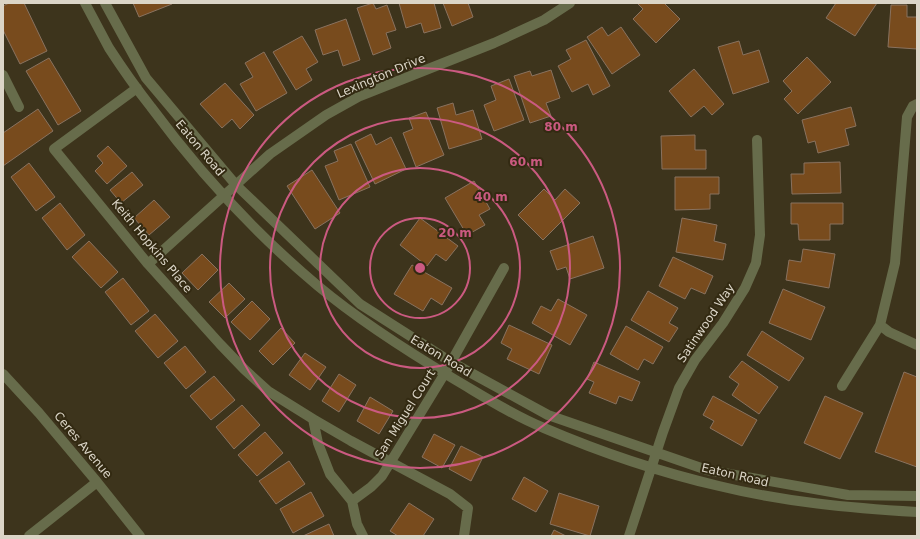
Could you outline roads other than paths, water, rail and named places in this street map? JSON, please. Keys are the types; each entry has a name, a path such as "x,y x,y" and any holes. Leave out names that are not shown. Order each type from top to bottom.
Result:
{"street":[{"name":"Eaton Road","path":"84,3 110,48 137,88 193,161 224,196 278,250 319,287 359,318 402,348 491,401 541,427 592,448 651,467 719,486 773,497 875,510 917,512"},
{"path":"105,3 146,78 236,184 360,304 451,362 548,415 708,470 848,495 917,496"},
{"name":"Lexington Drive","path":"148,264 270,154 296,134 326,115 353,100 494,43 544,20 570,3"},
{"path":"3,75 19,107"},
{"name":"Keith Hopkins Place","path":"137,88 54,149 148,264 244,369 268,391 313,419 450,494 468,508 464,536"},
{"path":"842,386 880,325 895,263 906,117 913,106 917,104"},
{"name":"Satinwood Way","path":"629,536 656,452 679,388 696,360 745,288 756,263 760,235 757,140"},
{"name":"San Miguel Court","path":"352,501 371,487 382,476 445,373 504,268"},
{"path":"880,325 917,346"},
{"name":"Ceres Avenue","path":"3,374 39,413 140,536"},
{"path":"313,419 318,443 330,474 352,501 357,524 363,536"},
{"path":"29,536 97,482"}]}
